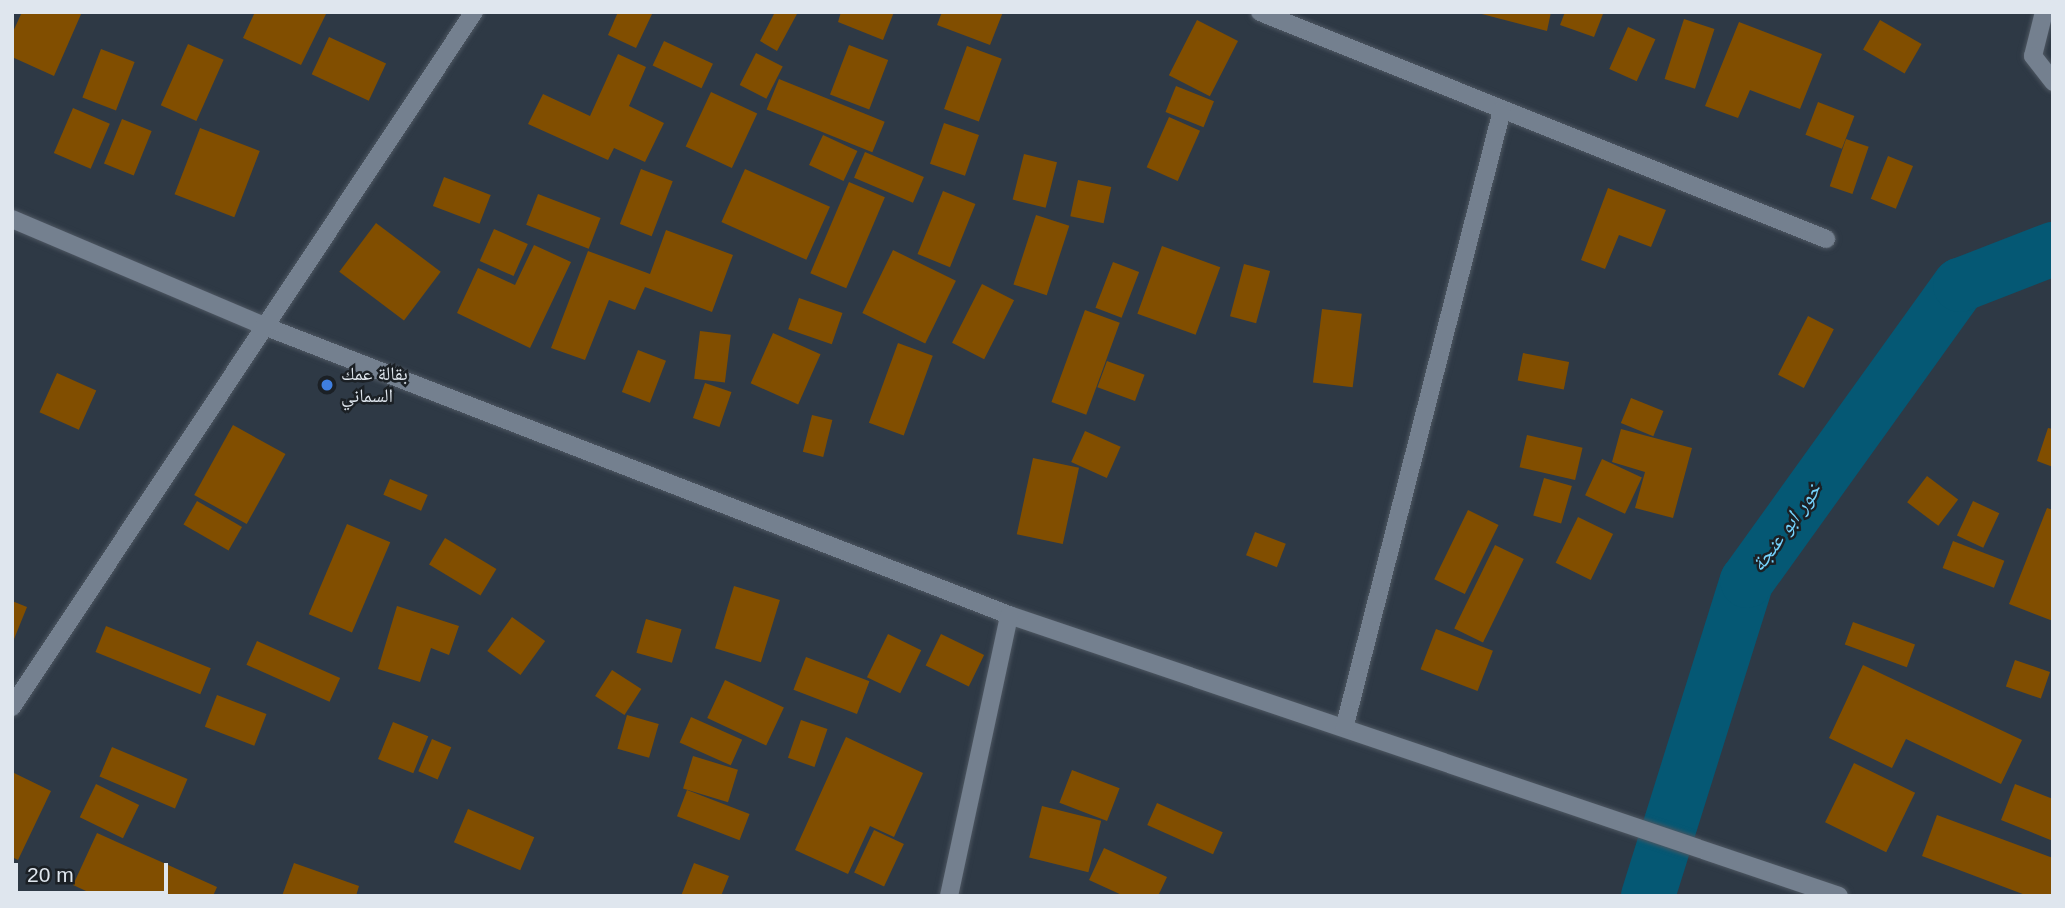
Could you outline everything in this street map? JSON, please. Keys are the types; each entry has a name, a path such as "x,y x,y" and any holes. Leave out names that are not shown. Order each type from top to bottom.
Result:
{"street":[{"path":"12,707 474,12"},
{"path":"1260,12 1826,239"},
{"path":"2044,12 2033,56 2053,82"},
{"path":"1345,725 1502,110"},
{"path":"12,219 264,326 1009,615 1345,725 1839,896"},
{"path":"949,896 1009,615"}],"building":[{"path":"22,12 82,12 54,76 12,57 12,34"},
{"path":"255,12 327,12 301,65 243,38"},
{"path":"618,12 653,12 636,48 608,35"},
{"path":"775,12 798,12 777,51 760,41"},
{"path":"841,12 894,12 883,40 838,22"},
{"path":"942,12 1003,12 990,45 937,25"},
{"path":"1474,12 1551,12 1547,31"},
{"path":"1565,12 1603,14 1594,37 1560,25"},
{"path":"1684,19 1714,29 1695,89 1665,79"},
{"path":"1197,20 1238,41 1210,96 1169,75"},
{"path":"1880,20 1922,44 1905,73 1863,49"},
{"path":"1739,22 1822,54 1800,109 1750,90 1738,118 1705,106"},
{"path":"1628,27 1655,39 1637,81 1609,69"},
{"path":"329,37 386,64 369,101 312,74"},
{"path":"664,41 713,64 702,88 653,65"},
{"path":"188,44 224,60 196,121 161,105"},
{"path":"849,45 888,60 869,110 830,94"},
{"path":"967,46 1002,59 979,122 944,109"},
{"path":"101,49 135,62 116,110 82,98"},
{"path":"756,53 783,67 766,99 740,85"},
{"path":"618,54 646,67 629,106 664,123 645,162 614,148 608,160 528,124 543,94 590,116"},
{"path":"779,79 885,122 872,152 767,110"},
{"path":"1176,86 1214,101 1204,127 1166,112"},
{"path":"711,92 757,114 732,168 686,146"},
{"path":"1818,102 1854,116 1842,149 1805,135"},
{"path":"73,108 110,124 91,169 54,153"},
{"path":"1169,117 1200,131 1178,181 1147,167"},
{"path":"122,119 152,131 134,175 104,164"},
{"path":"944,123 979,135 965,176 930,164"},
{"path":"200,128 260,151 234,217 175,194"},
{"path":"823,135 857,151 843,181 809,165"},
{"path":"1846,139 1869,147 1852,194 1830,186"},
{"path":"865,152 924,177 913,203 854,178"},
{"path":"1024,154 1057,162 1046,208 1013,200"},
{"path":"1888,156 1913,166 1896,209 1871,199"},
{"path":"641,169 673,181 652,236 620,224"},
{"path":"745,169 830,207 806,260 721,222"},
{"path":"444,177 491,195 480,224 433,206"},
{"path":"1078,180 1111,187 1104,223 1070,216"},
{"path":"849,182 885,197 846,288 810,273"},
{"path":"1608,188 1666,210 1651,247 1619,235 1605,269 1581,260"},
{"path":"943,191 975,204 950,267 918,254"},
{"path":"538,194 601,218 589,249 526,225"},
{"path":"1036,215 1069,226 1047,295 1013,284"},
{"path":"376,223 441,272 404,320 339,272"},
{"path":"494,229 528,244 514,276 480,261"},
{"path":"666,230 733,255 712,312 645,287 635,310 609,300 585,360 551,348 588,251 650,274"},
{"path":"534,245 571,262 530,348 457,313 478,268 515,285"},
{"path":"1162,246 1220,267 1196,335 1137,314"},
{"path":"893,250 956,281 925,344 862,313"},
{"path":"1113,262 1139,272 1122,318 1095,308"},
{"path":"1244,264 1270,271 1256,323 1230,316"},
{"path":"982,284 1014,300 984,359 952,343"},
{"path":"799,298 842,313 832,344 788,329"},
{"path":"1322,309 1362,314 1353,387 1313,382"},
{"path":"1085,310 1120,323 1086,415 1051,402"},
{"path":"1808,316 1834,329 1804,388 1778,375"},
{"path":"700,331 731,335 725,382 694,379"},
{"path":"773,333 821,354 798,404 751,383"},
{"path":"898,343 933,356 904,436 869,423"},
{"path":"638,350 666,361 650,403 622,392"},
{"path":"1523,353 1569,362 1564,389 1518,380"},
{"path":"1107,361 1145,375 1135,401 1097,387"},
{"path":"57,373 96,390 79,430 40,412"},
{"path":"705,383 731,392 719,427 693,418"},
{"path":"1631,398 1663,411 1653,436 1621,423"},
{"path":"812,415 832,420 823,457 803,452"},
{"path":"233,425 285,454 247,524 194,495"},
{"path":"2048,428 2053,429 2053,467 2037,461"},
{"path":"1621,429 1692,448 1673,518 1635,508 1645,472 1612,462"},
{"path":"1085,431 1121,447 1107,478 1071,462"},
{"path":"1527,435 1583,448 1575,480 1520,467"},
{"path":"1033,458 1079,468 1063,544 1017,534"},
{"path":"1602,459 1642,478 1625,514 1585,495"},
{"path":"1927,476 1958,499 1938,526 1907,502"},
{"path":"1544,478 1572,486 1561,523 1533,515"},
{"path":"390,479 428,495 421,511 383,495"},
{"path":"197,501 242,527 229,550 184,524"},
{"path":"1973,501 1999,513 1983,548 1957,535"},
{"path":"2047,508 2053,510 2053,621 2009,604"},
{"path":"1468,510 1499,525 1465,594 1434,579"},
{"path":"1578,517 1613,534 1591,580 1556,563"},
{"path":"347,524 390,542 352,633 309,614"},
{"path":"1255,532 1286,544 1277,567 1246,555"},
{"path":"445,538 496,569 480,595 429,565"},
{"path":"1953,541 2004,561 1994,588 1943,568"},
{"path":"1495,545 1524,559 1483,643 1454,629"},
{"path":"734,586 780,600 761,662 715,648"},
{"path":"12,601 27,607 12,644"},
{"path":"397,606 459,626 449,655 431,648 420,682 378,669"},
{"path":"512,617 545,641 520,675 487,651"},
{"path":"646,619 682,629 672,663 636,653"},
{"path":"1853,622 1915,645 1907,667 1845,645"},
{"path":"106,626 211,668 200,694 96,652"},
{"path":"1436,629 1493,651 1478,691 1421,669"},
{"path":"888,634 921,650 900,693 867,677"},
{"path":"941,634 984,655 969,686 926,665"},
{"path":"257,641 340,678 330,702 246,665"},
{"path":"806,657 869,681 857,714 793,690"},
{"path":"2015,660 2050,672 2041,699 2006,686"},
{"path":"1863,665 2022,740 2001,784 1906,739 1892,768 1829,738"},
{"path":"612,670 641,689 624,715 595,696"},
{"path":"725,680 784,707 766,746 707,718"},
{"path":"217,695 266,714 254,746 205,727"},
{"path":"627,715 659,724 649,758 617,749"},
{"path":"691,717 742,740 731,765 680,743"},
{"path":"801,720 827,729 814,767 788,758"},
{"path":"393,722 428,736 413,773 378,759"},
{"path":"846,737 923,773 894,837 870,826 848,874 795,850"},
{"path":"432,739 451,747 438,779 418,771"},
{"path":"112,747 187,779 175,808 99,776"},
{"path":"693,756 738,770 728,802 683,789"},
{"path":"1854,763 1915,793 1886,852 1825,822"},
{"path":"1072,770 1120,788 1107,821 1059,803"},
{"path":"12,772 51,791 18,860 12,857"},
{"path":"96,784 139,805 123,838 80,817"},
{"path":"2015,784 2053,799 2053,841 2001,820"},
{"path":"687,790 750,814 740,840 677,816"},
{"path":"1157,803 1223,832 1213,854 1147,825"},
{"path":"1042,806 1101,821 1088,872 1029,857"},
{"path":"468,809 534,837 520,870 454,842"},
{"path":"1937,815 2053,858 2053,896 2028,896 1922,856"},
{"path":"874,830 904,844 884,887 854,873"},
{"path":"97,833 217,887 213,896 97,896 73,885"},
{"path":"1104,848 1167,877 1158,896 1124,896 1089,880"},
{"path":"294,863 359,886 356,896 282,896"},
{"path":"694,863 729,876 721,896 681,896"}],"waterway":[{"name":"خور ابو عنجة","path":"1648,896 1747,581 1960,285 2053,249"}],"place":[{"name":"بقالة عمك السماني","path":"327,385"}]}
